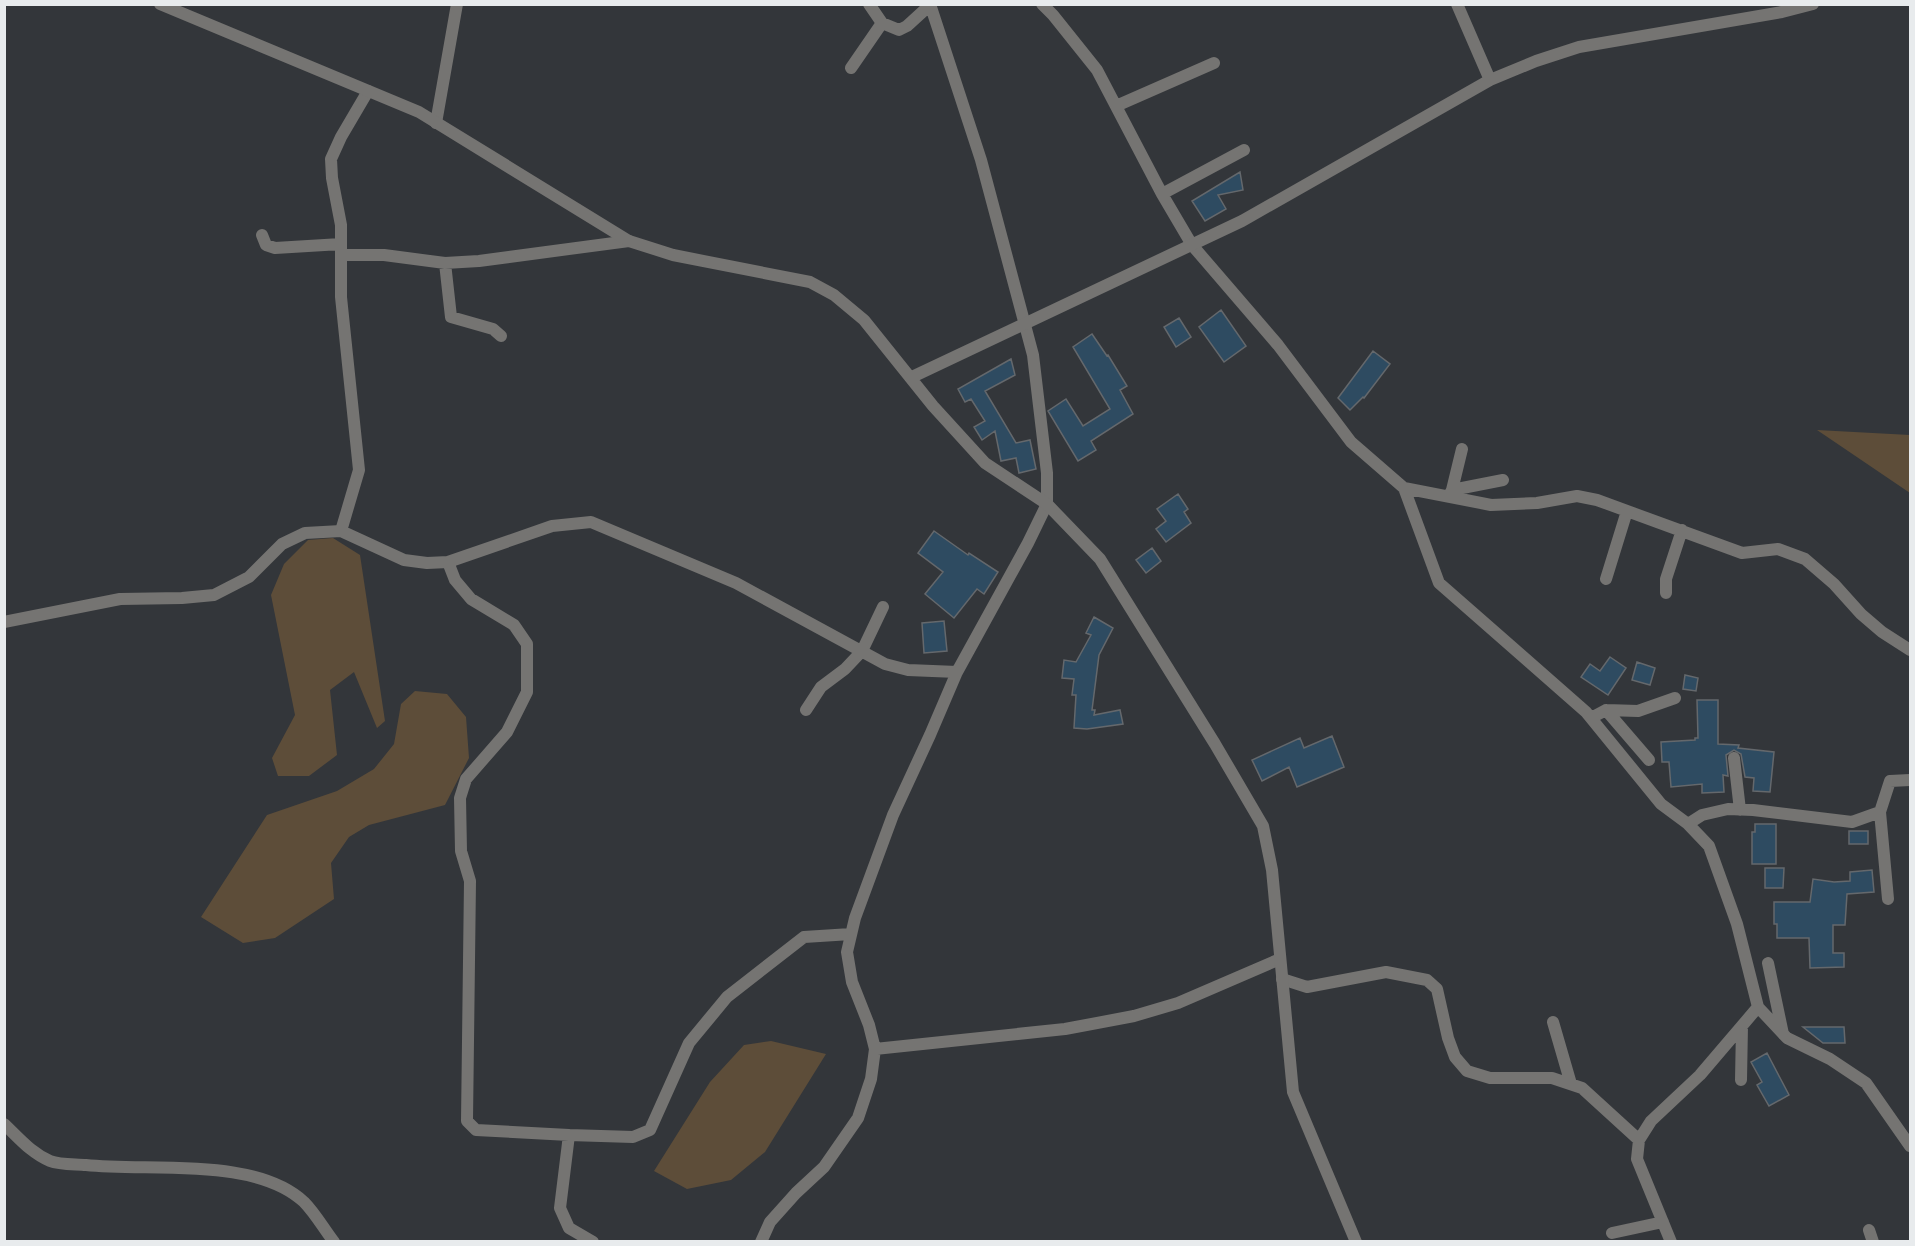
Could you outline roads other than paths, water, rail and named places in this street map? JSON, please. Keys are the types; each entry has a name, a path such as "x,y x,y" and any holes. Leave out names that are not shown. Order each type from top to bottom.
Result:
{"street":[{"path":"160,4 418,112 629,241 673,255 810,282 834,295 864,320 933,406 985,463 1047,504 1100,560 1215,744 1263,826 1272,870 1293,1092 1356,1242"},
{"path":"436,123 457,4"},
{"path":"761,1242 770,1222 824,1167 858,1118 871,1079 875,1049 869,1025 852,982 847,952 851,934 893,815 957,672 1047,504 1047,473 1033,355 981,160 930,5 907,26 899,30 882,23 869,4"},
{"path":"1457,4 1490,80"},
{"path":"912,377 1242,221 1490,80 1536,61 1579,47 1813,4"},
{"path":"1049,6 1097,69 1162,195 1191,245 1278,345 1351,442 1404,488 1439,583 1590,718 1661,804 1688,824 1709,846 1737,924 1758,1007 1787,1038 1830,1059 1866,1083 1909,1140"},
{"path":"851,68 882,23"},
{"path":"1116,106 1214,63"},
{"path":"341,531 359,470 340,297 340,225 331,159 340,137 368,91"},
{"path":"1162,195 1245,150"},
{"path":"262,235 266,245 275,248 340,249 445,263 479,261 629,241"},
{"path":"445,263 451,317 493,329 501,336"},
{"path":"1450,493 1462,449"},
{"path":"1450,493 1503,480"},
{"path":"1404,488 1450,493 1491,505 1537,503 1577,496 1597,500 1742,553 1778,549 1805,559 1834,584 1861,614 1882,632 1911,650"},
{"path":"1606,579 1627,511"},
{"path":"4,622 120,599 214,595 249,577 282,544 305,533 341,531 404,560 427,563 448,562 552,526 591,522 736,583 885,664 908,670 957,672"},
{"path":"1666,593 1666,579 1682,530"},
{"path":"448,562 455,580 471,599 514,625 527,644 527,692 507,732 466,779 460,798 461,851 470,881 467,1121 476,1130 633,1137 650,1130 689,1043 727,998 804,937 851,934"},
{"path":"806,711 821,687 845,669 862,651 883,607"},
{"path":"1590,718 1606,710 1638,711 1674,698"},
{"path":"1606,710 1649,760"},
{"path":"1734,758 1740,810"},
{"path":"1888,899 1880,812 1890,781 1911,780"},
{"path":"1688,824 1702,815 1728,809 1852,822 1880,812"},
{"path":"875,1049 1065,1029 1134,1016 1178,1003 1280,959"},
{"path":"1768,963 1783,1034"},
{"path":"1282,980 1307,987 1386,972 1427,980 1437,989 1448,1038 1455,1057 1467,1071 1490,1078 1552,1078 1582,1088 1639,1140"},
{"path":"1671,1242 1637,1159 1639,1140 1651,1121 1700,1075 1758,1007"},
{"path":"1554,1022 1571,1084"},
{"path":"1741,1080 1742,1026"},
{"path":"4,1124 31,1150 52,1162 100,1167 188,1168 251,1175 277,1185 304,1202 334,1242"},
{"path":"569,1135 560,1208 569,1228 578,1238 593,1242"},
{"path":"1612,1233 1663,1222"}]}
